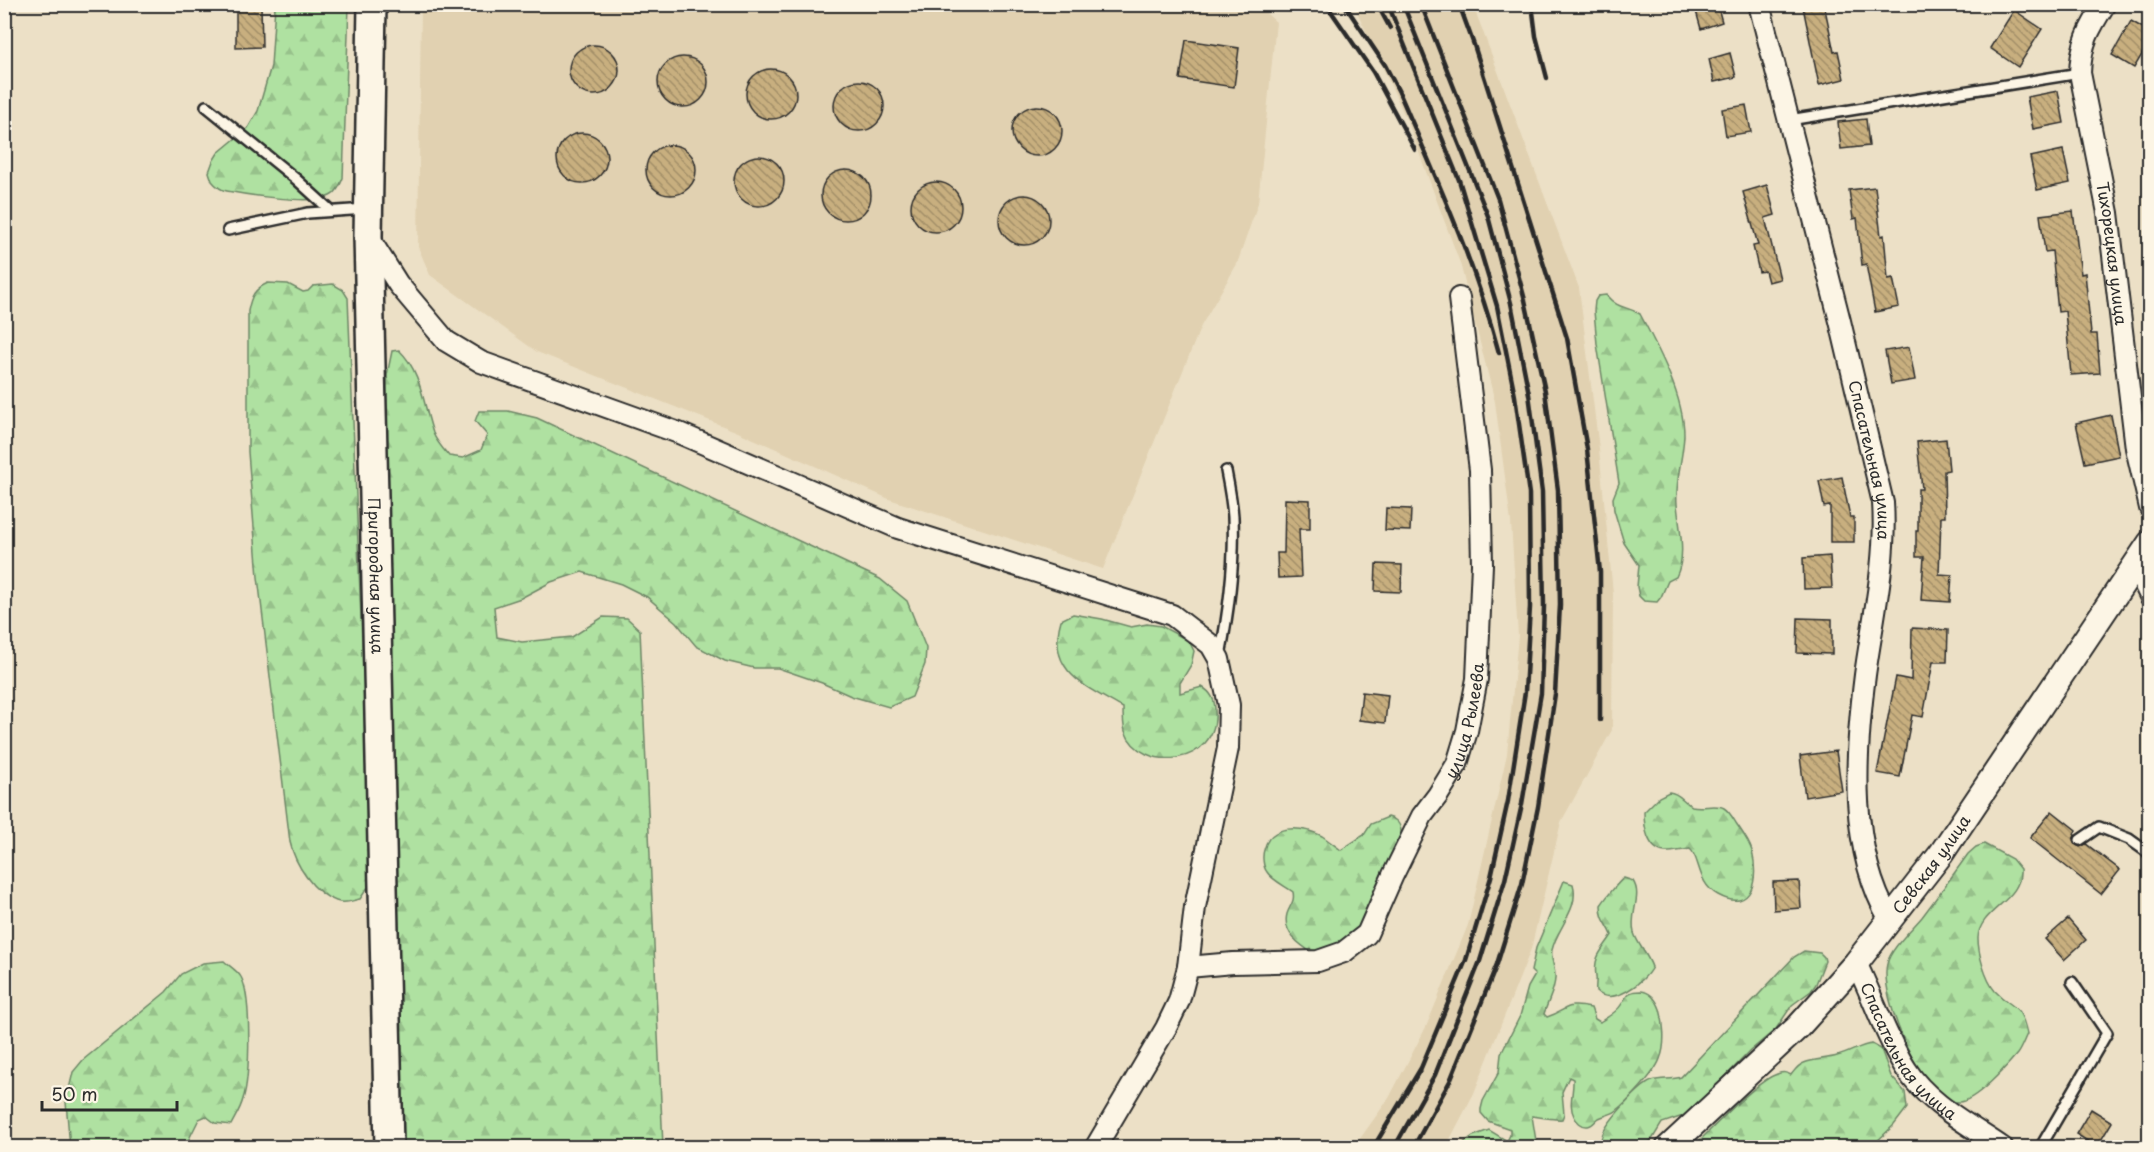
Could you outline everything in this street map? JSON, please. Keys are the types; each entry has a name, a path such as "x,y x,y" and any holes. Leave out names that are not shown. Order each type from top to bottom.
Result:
{"main road":[{"name":"Пригородная улица","path":"372,4 368,236 389,1148"}],"street":[{"name":"Спасательная улица","path":"1759,4 1848,353 1883,503 1884,546 1859,732 1858,797 1860,824 1869,867 1875,890 1890,920"},
{"name":"Тихорецкая улица","path":"2105,4 2087,32 2080,55 2080,73 2108,213 2136,448 2150,508"},
{"path":"368,236 398,284 438,333 446,341 481,362 679,433 898,528 1172,615 1211,645 1219,658 1229,705 1228,748 1195,908 1188,967 1179,1001 1166,1028 1095,1148"},
{"name":"улица Рылеева","path":"1188,967 1233,963 1318,961 1344,952 1367,934 1422,816 1457,764 1467,731 1477,679 1482,564 1480,470 1459,298"},
{"name":"Севская улица","path":"1668,1148 1798,1026 1856,963 1941,854 2150,543"},
{"path":"2135,565 2150,596"},
{"name":"Спасательная улица","path":"1856,963 1906,1070 1918,1085 1940,1104 2003,1148"}],"lane":[{"path":"1789,120 2080,73"},
{"path":"207,106 330,210"},
{"path":"228,230 308,213 368,209"},
{"path":"1219,658 1228,617 1232,575 1233,516 1226,471"},
{"path":"2080,840 2099,827 2129,839 2150,854"},
{"path":"2040,1148 2107,1033 2072,982"}],"shaded area":[{"path":"1256,4 1276,22 1258,203 1237,264 1201,326 1103,569 889,499 738,432 537,352 430,275 418,247 421,5"},
{"path":"1354,5 1473,5 1579,288 1599,449 1613,593 1612,730 1561,822 1531,949 1474,1093 1446,1147 1354,1147 1389,1098 1426,1027 1468,925 1507,754 1518,636 1511,522 1495,402 1460,263 1408,123"}],"green space":[{"path":"275,5 349,5 343,178 335,193 322,199 280,198 225,190 212,181 209,172 218,153 248,128 258,111 271,66"},
{"path":"268,283 288,284 303,292 313,286 333,284 343,290 348,298 370,884 360,899 348,902 339,902 328,897 313,885 296,859 290,842 258,577 248,452 248,311 254,294"},
{"path":"1606,295 1619,305 1640,314 1669,373 1683,420 1684,435 1677,495 1681,560 1676,577 1668,581 1657,602 1644,601 1639,596 1637,587 1639,565 1624,543 1614,510 1613,498 1619,483 1594,311 1598,296"},
{"path":"399,350 413,368 434,436 449,456 463,458 481,450 487,435 475,421 479,411 508,411 537,418 880,579 907,601 926,648 925,664 912,697 889,707 851,696 778,668 754,668 725,661 696,646 676,622 647,597 621,584 582,572 551,582 521,598 494,607 497,637 522,642 572,637 603,617 627,618 640,630 663,1147 404,1147 386,436 387,375 392,351"},
{"path":"1073,614 1131,627 1147,624 1161,626 1189,641 1194,651 1191,665 1180,683 1180,693 1202,687 1212,697 1215,710 1213,728 1205,743 1193,752 1178,758 1162,758 1147,754 1134,745 1125,731 1123,708 1083,684 1064,665 1059,653 1058,638 1061,620"},
{"path":"1669,792 1676,794 1692,806 1721,807 1731,815 1749,844 1754,861 1754,882 1746,897 1730,900 1711,890 1690,849 1665,852 1654,847 1650,842 1644,812 1659,797"},
{"path":"1388,817 1398,822 1401,833 1399,842 1388,871 1363,922 1349,941 1314,954 1293,938 1287,927 1287,914 1293,901 1293,892 1272,878 1266,870 1263,855 1267,841 1280,831 1305,830 1322,836 1341,850 1364,835 1371,824"},
{"path":"1984,844 2012,859 2020,869 2015,889 1985,919 1980,928 1978,944 1988,980 2001,997 2019,1011 2027,1034 2017,1054 1998,1075 1981,1091 1965,1101 1958,1102 1944,1097 1930,1084 1917,1066 1896,1021 1886,979 1887,964 1897,946 1922,917 1968,854"},
{"path":"1624,878 1633,881 1636,887 1634,933 1652,967 1642,980 1627,991 1619,995 1603,995 1596,991 1596,963 1599,954 1612,935 1603,918 1601,905"},
{"path":"1564,881 1573,884 1573,902 1552,950 1555,983 1544,1014 1547,1017 1571,1006 1582,1006 1591,1008 1595,1019 1600,1022 1617,1010 1629,993 1645,992 1651,995 1660,1009 1664,1041 1660,1059 1647,1079 1627,1101 1614,1112 1599,1118 1593,1124 1581,1125 1574,1116 1571,1103 1573,1079 1569,1077 1562,1092 1564,1114 1562,1119 1532,1116 1537,1147 1458,1147 1473,1136 1489,1130 1507,1141 1510,1135 1510,1129 1488,1121 1481,1113 1481,1109 1499,1072 1501,1054 1520,1016 1528,987 1535,975 1531,971 1536,948"},
{"path":"1804,951 1820,953 1824,957 1825,961 1816,984 1811,991 1792,1005 1776,1029 1750,1051 1693,1110 1686,1115 1662,1123 1653,1138 1643,1147 1601,1147 1606,1127 1632,1096 1652,1081 1681,1077 1794,957"},
{"path":"224,961 241,977 245,987 248,1019 245,1089 241,1106 231,1125 215,1123 206,1116 199,1119 185,1147 70,1147 66,1102 73,1072 83,1060 166,992 181,974 203,963"},
{"path":"1872,1044 1881,1049 1891,1076 1905,1092 1907,1108 1894,1125 1871,1147 1693,1147 1768,1078 1781,1073 1791,1075 1798,1066 1804,1063 1837,1056"}],"building":[{"path":"1694,4 1717,4 1722,22 1701,29"},
{"path":"1824,4 1834,52 1838,51 1844,79 1819,85 1803,7"},
{"path":"236,5 261,5 262,47 236,48"},
{"path":"2014,10 2042,29 2018,67 1990,48"},
{"path":"2131,21 2150,32 2150,41 2134,68 2112,55"},
{"path":"1186,40 1239,48 1234,87 1180,79"},
{"path":"594,45 612,52 619,70 612,88 594,95 576,88 569,70 576,52"},
{"path":"1730,53 1736,77 1714,82 1709,59"},
{"path":"683,57 701,64 708,82 701,100 683,107 665,100 658,82 665,64"},
{"path":"771,69 789,76 796,94 789,112 771,119 753,112 746,94 753,76"},
{"path":"859,81 877,88 884,106 877,124 859,131 841,124 834,106 841,88"},
{"path":"2058,91 2064,123 2033,129 2027,97"},
{"path":"1746,105 1751,132 1726,136 1722,109"},
{"path":"1037,106 1055,113 1062,131 1055,149 1037,156 1019,149 1012,131 1019,113"},
{"path":"1866,119 1869,146 1841,149 1838,122"},
{"path":"582,133 600,140 607,158 600,176 582,183 564,176 557,158 564,140"},
{"path":"671,145 689,152 696,170 689,188 671,195 653,188 646,170 653,152"},
{"path":"2063,150 2070,183 2037,190 2030,157"},
{"path":"759,156 777,163 784,181 777,199 759,206 741,199 734,181 741,163"},
{"path":"846,170 864,177 871,195 864,213 846,220 828,213 821,195 828,177"},
{"path":"936,182 954,189 961,207 954,225 936,232 918,225 911,207 918,189"},
{"path":"1767,185 1775,215 1765,218 1780,279 1768,282 1765,271 1759,272 1753,246 1758,245 1743,192"},
{"path":"1875,187 1881,236 1884,235 1888,279 1893,278 1899,307 1875,312 1866,264 1862,265 1857,218 1853,219 1849,190"},
{"path":"1024,195 1042,202 1049,220 1042,238 1024,245 1006,238 999,220 1006,202"},
{"path":"2073,211 2081,274 2085,273 2091,334 2097,334 2100,373 2071,375 2065,311 2058,312 2052,251 2045,252 2040,215"},
{"path":"1909,347 1915,380 1891,384 1885,351"},
{"path":"2111,415 2119,456 2085,463 2076,423"},
{"path":"1946,439 1949,470 1944,471 1945,517 1941,517 1939,574 1952,575 1950,602 1921,600 1924,557 1916,557 1918,489 1922,489 1917,442"},
{"path":"1842,477 1850,517 1854,517 1854,542 1830,542 1830,506 1824,507 1819,481"},
{"path":"1285,499 1310,500 1310,529 1299,529 1301,577 1278,578 1277,553 1284,553"},
{"path":"1386,508 1411,509 1410,531 1385,530"},
{"path":"1830,556 1832,588 1804,589 1803,558"},
{"path":"1376,564 1402,565 1401,592 1375,591"},
{"path":"1798,618 1832,619 1832,654 1797,653"},
{"path":"1912,628 1948,630 1947,662 1933,662 1923,717 1912,715 1900,777 1877,773 1896,677 1911,680"},
{"path":"1362,692 1388,695 1385,723 1359,720"},
{"path":"1836,751 1842,791 1805,797 1800,756"},
{"path":"2052,811 2076,830 2073,840 2075,844 2080,847 2086,844 2120,870 2101,894 2030,838"},
{"path":"1799,881 1801,908 1774,910 1773,882"},
{"path":"2068,919 2086,940 2064,960 2045,939"},
{"path":"2091,1109 2112,1122 2097,1147 2076,1134"}],"railway":[{"path":"1326,4 1373,72 1415,150"},
{"path":"1344,4 1385,65 1399,92 1467,253 1499,353"},
{"path":"1377,4 1390,28"},
{"path":"1373,1148 1421,1068 1466,960 1491,877 1508,801 1525,692 1530,607 1529,494 1515,396 1497,306 1459,180 1388,4"},
{"path":"1394,1148 1435,1075 1480,961 1505,880 1522,804 1541,693 1544,606 1542,492 1529,394 1511,303 1488,216 1403,4"},
{"path":"1413,1148 1450,1081 1497,964 1522,884 1538,807 1555,694 1560,605 1558,490 1545,391 1525,300 1498,199 1421,4"},
{"path":"1459,4 1567,338 1587,449 1600,572 1600,720"},
{"path":"1532,4 1536,36 1547,78"}]}
